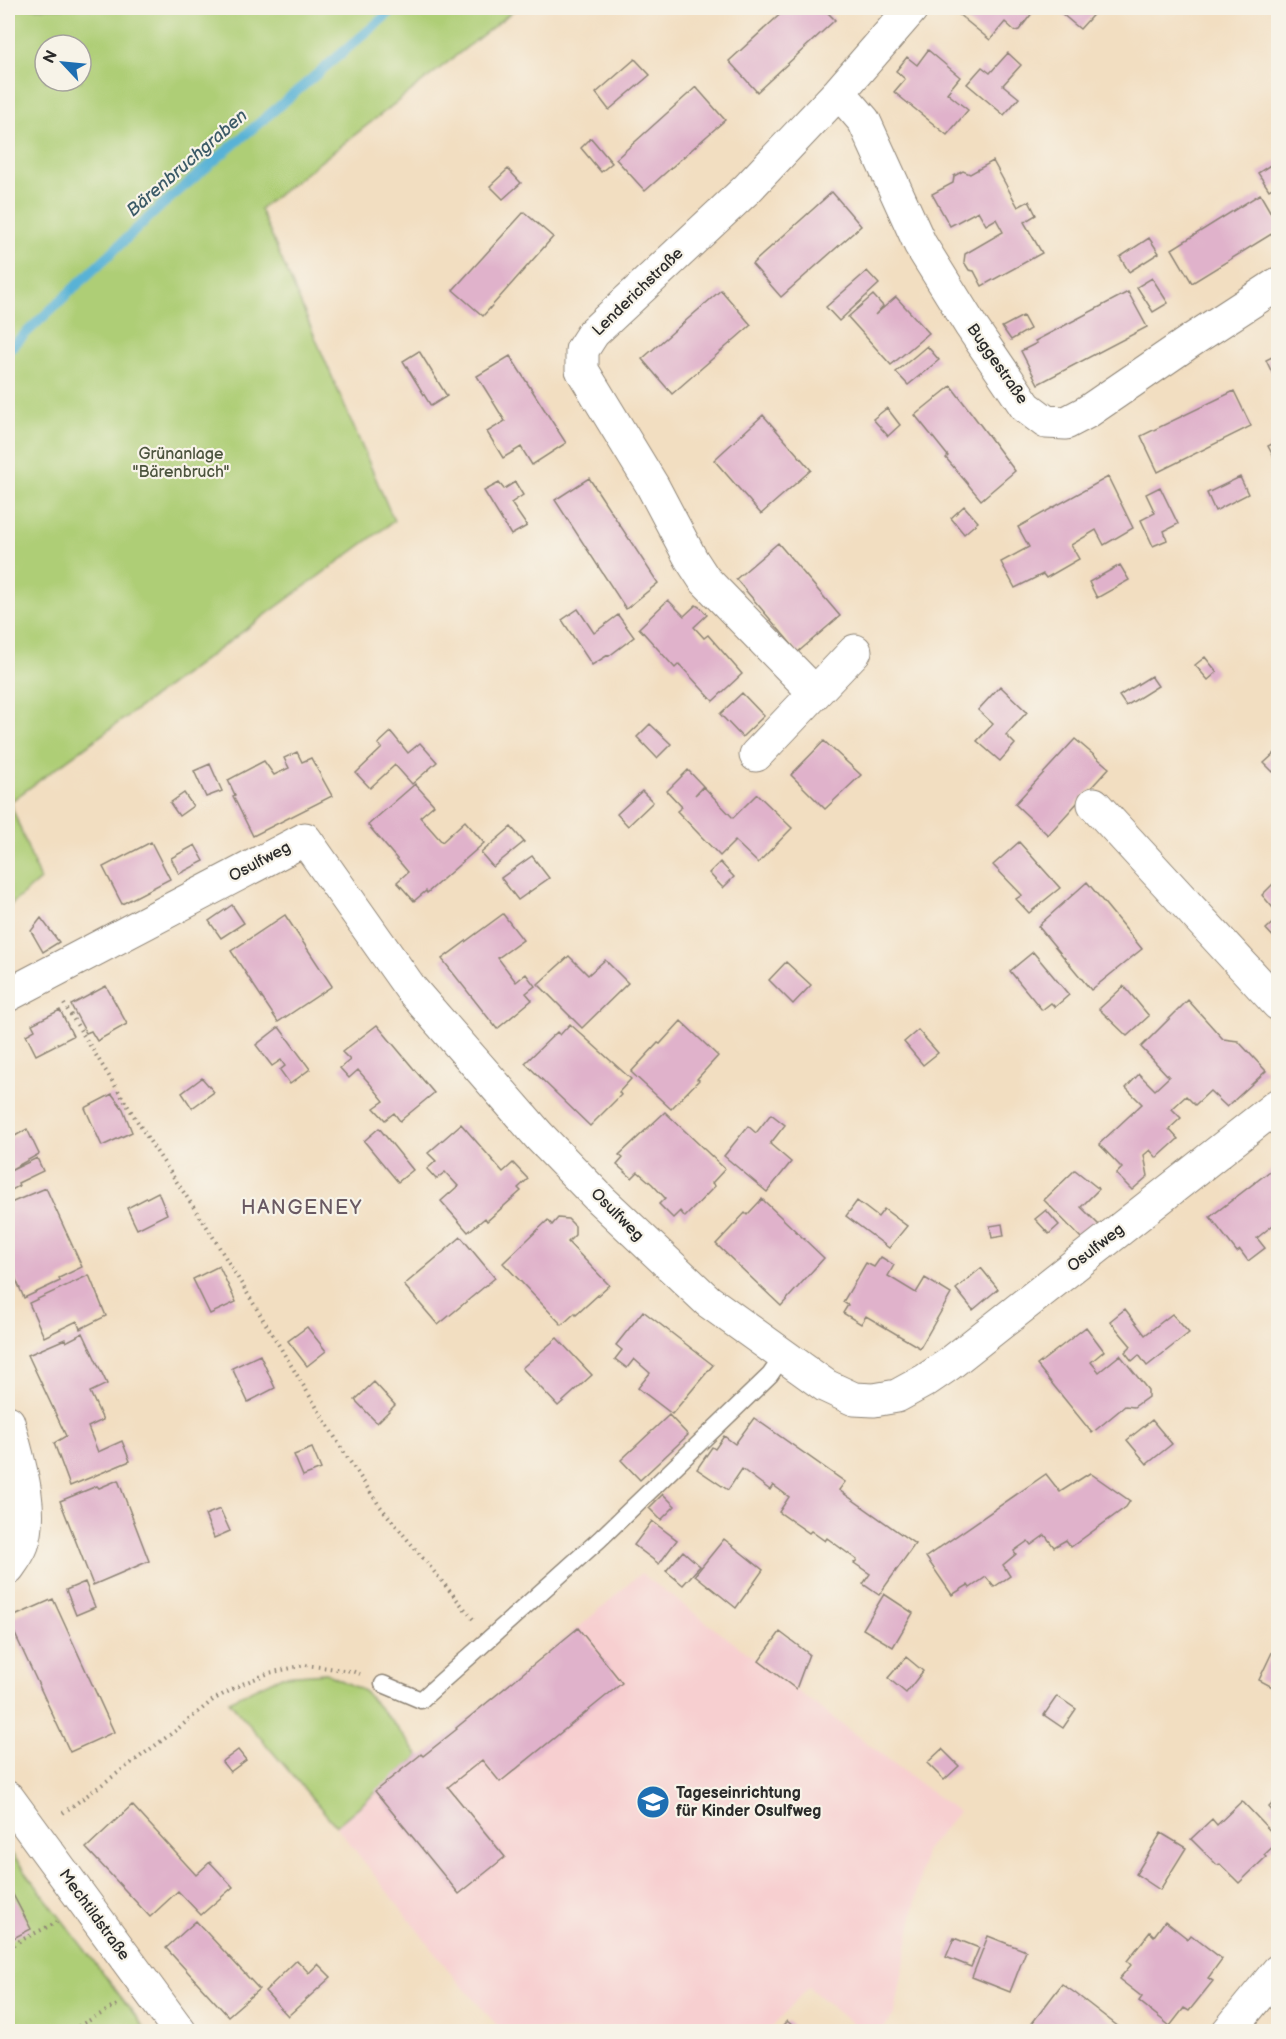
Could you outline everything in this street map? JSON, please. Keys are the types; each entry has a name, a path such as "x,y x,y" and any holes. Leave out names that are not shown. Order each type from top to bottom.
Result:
{"street":[{"name":"Lenderichstraße","path":"815,693 704,579 652,485 582,370 582,350 593,333 747,189 839,92 912,8"},
{"name":"Buggestraße","path":"839,92 864,122 920,244 970,327 1026,407 1046,422 1066,423 1087,412 1278,284"},
{"path":"756,755 855,651"},
{"path":"1094,804 1278,1004"},
{"name":"Osulfweg","path":"8,995 305,839 411,989 539,1136 618,1216 708,1301 826,1386 854,1399 874,1400 897,1396 948,1365 1278,1105"},
{"path":"8,1422 23,1482 26,1519 22,1546 8,1568"},
{"name":"Mechtildstraße","path":"8,1798 180,2031"},
{"path":"1228,2031 1278,1971"}],"lane":[{"path":"383,1684 420,1700 600,1539 770,1375 783,1356"}],"path":[{"path":"46,975 148,1138 207,1227 350,1462 379,1505 489,1639"},
{"path":"34,1834 175,1731 213,1700 242,1684 269,1673 305,1665 352,1671 383,1684"},
{"path":"8,1947 61,1920"},
{"path":"68,2031 119,2004"}],"shaded area":[{"name":"Tageseinrichtung für Kinder Osulfweg","path":"641,1573 958,1812 925,1851 895,2013 881,2032 861,2031 808,1987 769,2031 502,2031 454,1977 336,1826 421,1754 423,1756 457,1730 456,1728"}],"green space":[{"name":"Grünanlage \"Bärenbruch\"","path":"8,8 517,8 260,209 394,521 10,802 40,880 8,907"},
{"path":"326,1673 364,1691 419,1756 336,1826 229,1701 282,1676"},
{"path":"8,1849 147,2031 8,2031"}],"building":[{"path":"787,8 823,8 835,20 757,92 729,61"},
{"path":"963,8 1032,8 1033,12 1019,30 1015,31 1005,22 990,40 958,14"},
{"path":"1055,8 1099,8 1080,29"},
{"path":"928,50 960,77 947,93 968,110 947,135 894,92 905,79 896,71 907,57 917,65"},
{"path":"1008,53 1021,65 1003,85 1019,98 1004,115 967,84 982,67 990,73"},
{"path":"635,59 650,75 609,110 596,93"},
{"path":"696,87 725,120 645,191 616,159"},
{"path":"591,138 612,163 601,172 581,148"},
{"path":"1278,160 1278,184 1269,190 1258,173"},
{"path":"993,161 1018,207 1029,201 1036,215 1024,222 1042,253 982,286 974,271 969,270 964,262 965,254 1003,232 996,219 986,225 978,211 950,226 932,194 953,183 954,176 963,171 970,174"},
{"path":"508,169 521,183 503,199 490,186"},
{"path":"832,192 861,226 781,297 752,264"},
{"path":"1260,194 1278,225 1278,230 1192,283 1172,249"},
{"path":"524,212 553,237 483,316 453,290"},
{"path":"1149,238 1159,253 1129,272 1120,257"},
{"path":"867,271 879,284 839,321 826,307"},
{"path":"1152,278 1168,303 1153,312 1137,287"},
{"path":"721,290 751,325 672,394 642,359"},
{"path":"1128,292 1147,327 1038,384 1021,351 1037,343 1035,341"},
{"path":"873,295 883,306 875,315 896,297 929,333 891,365 848,317"},
{"path":"1023,316 1030,329 1011,340 1002,327"},
{"path":"927,346 939,360 908,385 896,372"},
{"path":"419,351 447,396 431,406 403,361"},
{"path":"1278,354 1278,385 1266,360"},
{"path":"510,356 566,443 532,465 521,447 503,458 487,432 505,421 477,376"},
{"path":"951,386 1015,471 981,500 946,458 948,456 915,415"},
{"path":"1234,391 1251,426 1158,472 1141,436"},
{"path":"887,408 900,425 888,436 873,419"},
{"path":"763,415 811,470 761,514 714,460"},
{"path":"1278,441 1278,465 1268,446"},
{"path":"1108,477 1133,528 1104,545 1096,530 1071,545 1079,559 1046,578 1043,574 1015,588 1001,562 1029,547 1018,527"},
{"path":"1240,477 1248,494 1215,511 1207,493"},
{"path":"589,478 658,583 626,609 555,500"},
{"path":"515,482 523,495 511,503 527,526 511,535 484,491 499,483 504,489"},
{"path":"1160,487 1178,524 1164,531 1167,540 1153,546 1141,520 1155,513 1146,494"},
{"path":"964,506 978,522 964,534 951,518"},
{"path":"778,543 840,616 798,652 736,579"},
{"path":"1120,565 1129,580 1097,598 1089,582"},
{"path":"668,600 684,616 696,605 701,608 707,615 694,627 704,638 708,635 742,674 713,701 679,664 675,668 639,628"},
{"path":"578,609 594,633 618,615 634,637 609,656 592,665 562,620"},
{"path":"1205,657 1217,672 1208,680 1195,665"},
{"path":"1151,676 1158,686 1126,706 1119,696"},
{"path":"1000,686 1027,712 1006,735 1015,744 1000,761 977,741 993,724 978,710"},
{"path":"742,693 764,716 742,737 720,714"},
{"path":"650,724 671,744 657,758 637,737"},
{"path":"391,732 408,753 420,743 437,762 412,784 395,765 370,788 356,773 382,748 378,744"},
{"path":"1075,739 1109,768 1048,835 1015,804"},
{"path":"824,741 861,775 825,809 791,775"},
{"path":"297,752 302,762 311,758 332,796 253,836 233,796 235,795 228,780 264,761 274,775 289,768 284,758"},
{"path":"1276,752 1278,767 1273,772 1264,763"},
{"path":"210,764 222,791 206,797 194,771"},
{"path":"688,770 703,786 695,795 704,787 733,818 757,794 792,828 758,863 735,841 720,856 677,811 682,807 667,791"},
{"path":"415,784 434,805 420,817 442,842 465,821 484,843 427,893 426,891 414,901 397,882 408,872 368,825"},
{"path":"642,791 653,802 628,826 617,814"},
{"path":"184,793 193,806 179,816 170,803"},
{"path":"511,827 524,842 493,867 481,853"},
{"path":"151,842 170,879 122,904 103,867"},
{"path":"1019,842 1060,888 1029,913 1016,899 1022,895 993,865"},
{"path":"195,845 204,861 179,874 171,858"},
{"path":"532,856 549,878 518,900 501,878"},
{"path":"720,862 734,877 723,888 709,873"},
{"path":"1278,879 1278,904 1273,908 1262,895"},
{"path":"1087,882 1142,949 1091,990 1038,926"},
{"path":"232,905 244,923 221,938 209,921"},
{"path":"503,914 523,940 498,958 516,982 526,974 535,986 526,993 532,1000 497,1029 442,959"},
{"path":"285,915 332,986 278,1022 231,951"},
{"path":"41,918 59,942 43,952 31,931"},
{"path":"1278,918 1278,942 1266,929"},
{"path":"1033,952 1069,995 1055,1007 1051,1003 1042,1010 1010,971"},
{"path":"569,956 588,975 605,960 628,983 582,1028 538,984"},
{"path":"786,962 811,985 793,1004 769,980"},
{"path":"106,986 127,1024 97,1041 91,1031 86,1033 71,1005"},
{"path":"1124,986 1149,1016 1127,1036 1099,1009"},
{"path":"1188,1000 1223,1039 1238,1041 1266,1071 1227,1107 1210,1091 1195,1105 1186,1096 1172,1109 1181,1118 1169,1129 1178,1139 1157,1158 1150,1150 1144,1155 1148,1176 1132,1190 1116,1174 1122,1168 1099,1144 1142,1104 1126,1088 1139,1074 1155,1090 1169,1077 1141,1047"},
{"path":"60,1010 73,1036 36,1055 26,1035 35,1030 32,1024"},
{"path":"681,1021 718,1056 671,1109 631,1072"},
{"path":"570,1024 631,1079 619,1092 621,1095 590,1126 525,1063 557,1032 560,1035"},
{"path":"377,1025 434,1093 400,1121 394,1113 385,1120 374,1108 384,1101 358,1070 349,1078 340,1068 350,1060 342,1052"},
{"path":"279,1027 310,1069 290,1084 280,1070 285,1066 281,1060 272,1066 256,1045"},
{"path":"918,1030 938,1053 923,1065 904,1042"},
{"path":"202,1078 214,1092 192,1108 182,1093"},
{"path":"112,1094 123,1109 132,1132 102,1146 85,1108"},
{"path":"665,1112 725,1169 712,1183 715,1186 685,1217 680,1211 673,1218 659,1204 665,1198 652,1184 638,1172 632,1178 617,1165 623,1158 619,1155"},
{"path":"771,1114 785,1125 770,1144 791,1162 767,1192 724,1156 748,1126 756,1133"},
{"path":"461,1124 503,1172 513,1163 528,1179 518,1188 521,1191 487,1221 485,1218 468,1232 441,1201 458,1186 445,1172 436,1179 427,1169 436,1161 428,1153"},
{"path":"379,1128 413,1170 398,1182 364,1141"},
{"path":"27,1129 39,1154 10,1171 37,1158 43,1171 18,1183 19,1186 8,1192 8,1140"},
{"path":"1278,1165 1278,1221 1257,1238 1265,1248 1248,1261 1240,1250 1237,1252 1210,1217"},
{"path":"1075,1170 1099,1189 1081,1207 1100,1226 1083,1240 1044,1200"},
{"path":"46,1188 82,1267 59,1278 60,1281 24,1298 8,1261 8,1204"},
{"path":"158,1192 167,1214 137,1229 127,1208"},
{"path":"762,1199 824,1258 781,1306 716,1244 745,1213 747,1215"},
{"path":"857,1201 878,1217 884,1209 907,1226 889,1248 846,1216"},
{"path":"1046,1210 1059,1225 1049,1234 1035,1219"},
{"path":"558,1218 568,1219 575,1226 575,1235 568,1242 609,1285 562,1325 503,1263 548,1220 552,1225"},
{"path":"1002,1224 1004,1236 992,1238 990,1226"},
{"path":"461,1237 495,1278 438,1325 404,1285"},
{"path":"881,1257 894,1265 888,1276 916,1293 925,1278 951,1294 920,1348 866,1316 861,1324 843,1313 848,1305 843,1302 866,1263 874,1267"},
{"path":"219,1266 236,1302 210,1314 193,1279"},
{"path":"981,1268 998,1289 973,1310 956,1289"},
{"path":"89,1275 106,1316 80,1329 77,1321 44,1337 29,1303"},
{"path":"1125,1309 1145,1335 1172,1314 1189,1333 1147,1366 1139,1355 1132,1361 1125,1352 1131,1346 1110,1321"},
{"path":"643,1311 713,1365 672,1414 638,1388 650,1373 634,1359 627,1368 615,1359 622,1350 616,1345"},
{"path":"307,1327 326,1351 307,1366 288,1341"},
{"path":"1086,1327 1104,1351 1091,1362 1099,1372 1120,1355 1148,1390 1148,1397 1134,1407 1125,1406 1092,1433 1037,1365"},
{"path":"83,1333 107,1384 90,1392 103,1420 88,1427 98,1452 122,1441 130,1461 70,1486 54,1443 66,1436 28,1355 65,1339 66,1342"},
{"path":"557,1338 592,1375 558,1406 522,1368"},
{"path":"260,1355 275,1388 248,1402 232,1368"},
{"path":"374,1382 395,1405 377,1423 355,1400"},
{"path":"669,1415 688,1435 640,1480 621,1460"},
{"path":"754,1418 845,1482 839,1490 915,1544 879,1595 863,1584 870,1574 854,1563 857,1560 827,1538 825,1541 811,1531 809,1533 779,1512 789,1497 773,1485 770,1490 742,1469 728,1490 697,1469 712,1447 715,1449 724,1436 735,1444"},
{"path":"1152,1420 1172,1444 1147,1464 1127,1440"},
{"path":"312,1448 321,1469 303,1476 294,1455"},
{"path":"1090,1473 1130,1501 1126,1507 1071,1547 1066,1540 1054,1547 1045,1535 1031,1545 1028,1541 1014,1551 1016,1554 1003,1565 1010,1576 994,1587 986,1577 970,1588 968,1585 952,1595 926,1557 1046,1474 1060,1492"},
{"path":"118,1480 149,1561 93,1585 60,1501"},
{"path":"663,1494 675,1506 661,1520 649,1508"},
{"path":"220,1509 230,1531 214,1538 205,1515"},
{"path":"652,1521 677,1540 659,1564 634,1545"},
{"path":"724,1539 763,1570 736,1608 695,1575"},
{"path":"683,1551 700,1566 683,1585 666,1571"},
{"path":"85,1582 95,1607 76,1615 66,1590"},
{"path":"884,1594 913,1613 893,1647 863,1629"},
{"path":"53,1599 114,1732 70,1752 8,1619"},
{"path":"578,1628 622,1683 500,1782 482,1760 448,1787 505,1857 459,1894 375,1791 457,1729"},
{"path":"780,1632 809,1654 796,1689 759,1661"},
{"path":"1275,1646 1278,1648 1278,1690 1259,1680"},
{"path":"906,1657 923,1671 906,1693 888,1678"},
{"path":"1057,1696 1076,1709 1063,1728 1044,1715"},
{"path":"942,1749 959,1766 944,1780 927,1763"},
{"path":"238,1750 246,1760 230,1772 222,1762"},
{"path":"1278,1798 1278,1818 1269,1807"},
{"path":"1242,1801 1278,1839 1278,1842 1239,1883 1191,1839 1212,1819 1217,1825"},
{"path":"132,1805 196,1875 210,1862 233,1887 201,1915 178,1891 150,1917 86,1848"},
{"path":"1161,1833 1186,1848 1160,1890 1136,1874"},
{"path":"8,1885 31,1929 8,1941"},
{"path":"196,1921 259,1989 228,2016 166,1948"},
{"path":"1165,1921 1188,1939 1191,1935 1222,1959 1208,1978 1213,1981 1189,2011 1184,2008 1170,2026 1139,2001 1142,1997 1119,1979 1131,1965 1127,1961 1150,1932 1154,1936"},
{"path":"988,1936 1026,1951 1010,1992 972,1977"},
{"path":"954,1938 979,1948 971,1967 946,1957"},
{"path":"297,1960 309,1973 318,1964 331,1977 288,2016 265,1991"},
{"path":"1062,1984 1075,1993 1124,2031 1026,2031"},
{"path":"787,2021 799,2031 777,2031"}],"waterway":[{"name":"Bärenbruchgraben","path":"8,350 161,206 395,8"}],"place":[{"name":"Tageseinrichtung für Kinder Osulfweg","path":"653,1802"}],"district":[{"name":"HANGENEY","path":"302,1208"}]}
